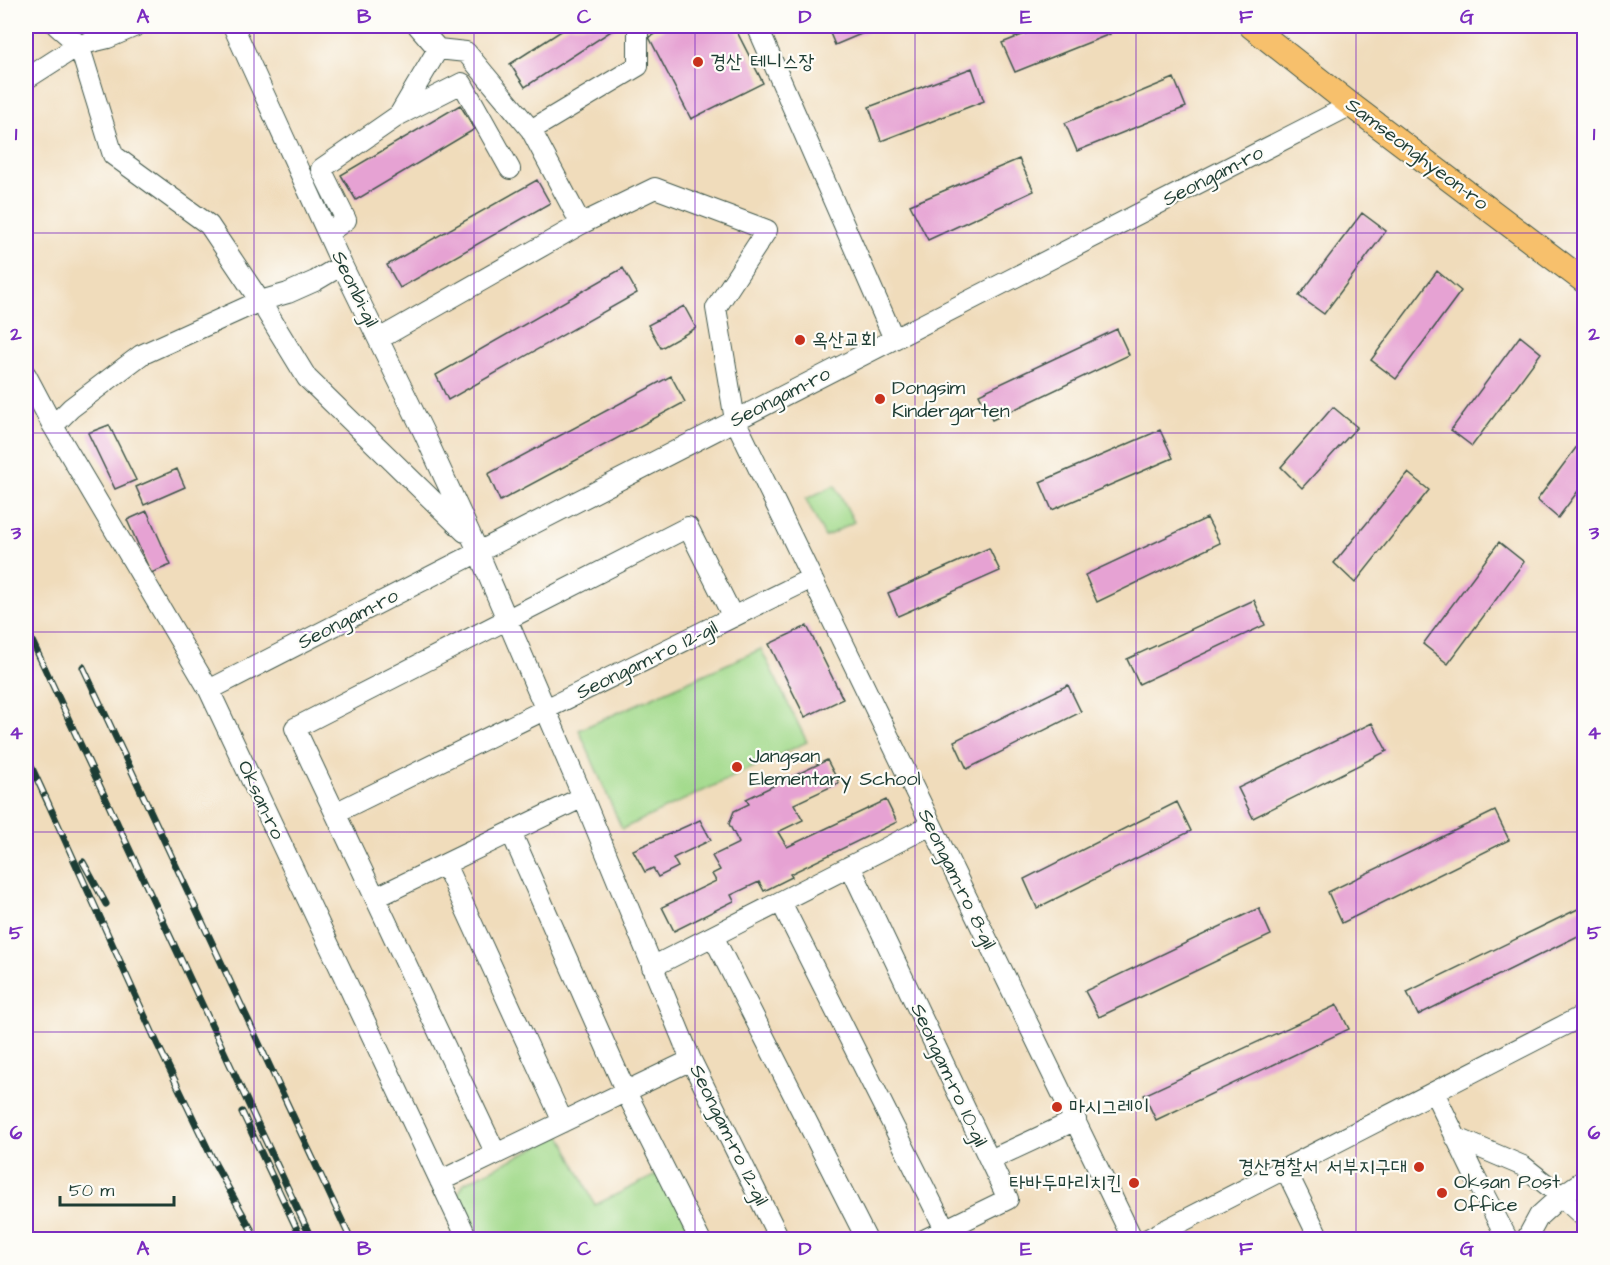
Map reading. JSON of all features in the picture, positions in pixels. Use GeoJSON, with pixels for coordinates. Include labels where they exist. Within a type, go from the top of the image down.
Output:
{"type":"FeatureCollection","features":[{"type":"Feature","properties":{"kind":"main road","name":"Samseonghyeon-ro"},"geometry":{"type":"LineString","coordinates":[[1251,26],[1351,105],[1584,281]]}},
{"type":"Feature","properties":{"kind":"street"},"geometry":{"type":"LineString","coordinates":[[57,26],[79,45],[113,155],[209,225],[260,301],[307,378],[476,546]]}},
{"type":"Feature","properties":{"kind":"street"},"geometry":{"type":"LineString","coordinates":[[26,79],[79,45],[108,38],[136,26]]}},
{"type":"Feature","properties":{"kind":"street","name":"Seonbi-gil"},"geometry":{"type":"LineString","coordinates":[[233,26],[342,265],[476,546]]}},
{"type":"Feature","properties":{"kind":"street"},"geometry":{"type":"LineString","coordinates":[[379,339],[581,224],[531,130],[466,52],[438,49],[418,26]]}},
{"type":"Feature","properties":{"kind":"street"},"geometry":{"type":"LineString","coordinates":[[531,130],[638,66],[638,28],[641,26]]}},
{"type":"Feature","properties":{"kind":"street"},"geometry":{"type":"LineString","coordinates":[[757,26],[894,339]]}},
{"type":"Feature","properties":{"kind":"street"},"geometry":{"type":"LineString","coordinates":[[399,115],[438,49]]}},
{"type":"Feature","properties":{"kind":"street"},"geometry":{"type":"LineString","coordinates":[[328,232],[346,220],[321,169],[399,115],[462,83],[510,169]]}},
{"type":"Feature","properties":{"kind":"street","name":"Seongam-ro"},"geometry":{"type":"LineString","coordinates":[[209,690],[476,546],[735,420],[1351,105]]}},
{"type":"Feature","properties":{"kind":"street","name":"Seongam-ro 8-gil"},"geometry":{"type":"LineString","coordinates":[[581,224],[655,188],[767,230],[716,308],[735,420],[1133,1239]]}},
{"type":"Feature","properties":{"kind":"street"},"geometry":{"type":"LineString","coordinates":[[53,426],[71,408],[141,355],[260,301],[288,293],[342,265]]}},
{"type":"Feature","properties":{"kind":"street","name":"Oksan-ro"},"geometry":{"type":"LineString","coordinates":[[26,375],[53,426],[209,690],[468,1239]]}},
{"type":"Feature","properties":{"kind":"street","name":"Seongam-ro 12-gil"},"geometry":{"type":"LineString","coordinates":[[688,527],[733,617],[335,813],[295,728],[688,527]]}},
{"type":"Feature","properties":{"kind":"street","name":"Seongam-ro 12-gil"},"geometry":{"type":"LineString","coordinates":[[476,546],[584,797],[691,1060],[780,1239]]}},
{"type":"Feature","properties":{"kind":"street"},"geometry":{"type":"LineString","coordinates":[[733,617],[812,578]]}},
{"type":"Feature","properties":{"kind":"street"},"geometry":{"type":"LineString","coordinates":[[375,898],[584,797]]}},
{"type":"Feature","properties":{"kind":"street"},"geometry":{"type":"LineString","coordinates":[[335,813],[496,1154]]}},
{"type":"Feature","properties":{"kind":"street"},"geometry":{"type":"LineString","coordinates":[[652,967],[931,825]]}},
{"type":"Feature","properties":{"kind":"street"},"geometry":{"type":"LineString","coordinates":[[511,832],[626,1092],[700,1239]]}},
{"type":"Feature","properties":{"kind":"street"},"geometry":{"type":"LineString","coordinates":[[445,864],[563,1122]]}},
{"type":"Feature","properties":{"kind":"street","name":"Seongam-ro 10-gil"},"geometry":{"type":"LineString","coordinates":[[850,866],[1008,1199],[924,1239]]}},
{"type":"Feature","properties":{"kind":"street"},"geometry":{"type":"LineString","coordinates":[[781,902],[945,1229]]}},
{"type":"Feature","properties":{"kind":"street"},"geometry":{"type":"LineString","coordinates":[[714,936],[867,1239]]}},
{"type":"Feature","properties":{"kind":"street"},"geometry":{"type":"LineString","coordinates":[[1146,1239],[1584,1015]]}},
{"type":"Feature","properties":{"kind":"street"},"geometry":{"type":"LineString","coordinates":[[440,1181],[691,1060]]}},
{"type":"Feature","properties":{"kind":"street"},"geometry":{"type":"LineString","coordinates":[[1434,1092],[1508,1239]]}},
{"type":"Feature","properties":{"kind":"street"},"geometry":{"type":"LineString","coordinates":[[990,1160],[1076,1120]]}},
{"type":"Feature","properties":{"kind":"street"},"geometry":{"type":"LineString","coordinates":[[1455,1137],[1523,1166],[1584,1217]]}},
{"type":"Feature","properties":{"kind":"street"},"geometry":{"type":"LineString","coordinates":[[1285,1168],[1320,1239]]}},
{"type":"Feature","properties":{"kind":"street"},"geometry":{"type":"LineString","coordinates":[[1526,1239],[1539,1216],[1561,1196],[1584,1180]]}},
{"type":"Feature","properties":{"kind":"green space"},"geometry":{"type":"Polygon","coordinates":[[[835,485],[854,522],[825,537],[806,499],[835,485]]]}},
{"type":"Feature","properties":{"kind":"green space"},"geometry":{"type":"Polygon","coordinates":[[[761,649],[807,742],[622,829],[579,730],[761,649]]]}},
{"type":"Feature","properties":{"kind":"green space"},"geometry":{"type":"Polygon","coordinates":[[[561,1135],[595,1205],[662,1172],[695,1239],[474,1239],[455,1200],[464,1183],[561,1135]]]}},
{"type":"Feature","properties":{"kind":"building"},"geometry":{"type":"Polygon","coordinates":[[[569,26],[619,26],[525,87],[510,64],[569,26]]]}},
{"type":"Feature","properties":{"kind":"building"},"geometry":{"type":"Polygon","coordinates":[[[667,26],[734,26],[763,83],[691,119],[649,37],[667,26]]]}},
{"type":"Feature","properties":{"kind":"building"},"geometry":{"type":"Polygon","coordinates":[[[827,26],[880,26],[835,45],[827,26]]]}},
{"type":"Feature","properties":{"kind":"building"},"geometry":{"type":"Polygon","coordinates":[[[1045,26],[1106,26],[1110,34],[1015,72],[1002,43],[1045,26]]]}},
{"type":"Feature","properties":{"kind":"building"},"geometry":{"type":"Polygon","coordinates":[[[972,68],[984,101],[881,141],[869,107],[972,68]]]}},
{"type":"Feature","properties":{"kind":"building"},"geometry":{"type":"Polygon","coordinates":[[[1174,78],[1186,107],[1077,151],[1065,123],[1174,78]]]}},
{"type":"Feature","properties":{"kind":"building"},"geometry":{"type":"Polygon","coordinates":[[[460,105],[475,129],[356,200],[341,175],[460,105]]]}},
{"type":"Feature","properties":{"kind":"building"},"geometry":{"type":"Polygon","coordinates":[[[1019,159],[1034,191],[928,240],[910,205],[1019,159]]]}},
{"type":"Feature","properties":{"kind":"building"},"geometry":{"type":"Polygon","coordinates":[[[537,180],[550,203],[400,288],[387,265],[537,180]]]}},
{"type":"Feature","properties":{"kind":"building"},"geometry":{"type":"Polygon","coordinates":[[[1362,213],[1386,231],[1324,314],[1299,296],[1362,213]]]}},
{"type":"Feature","properties":{"kind":"building"},"geometry":{"type":"Polygon","coordinates":[[[623,268],[637,293],[448,400],[436,375],[623,268]]]}},
{"type":"Feature","properties":{"kind":"building"},"geometry":{"type":"Polygon","coordinates":[[[1437,271],[1461,291],[1396,379],[1371,360],[1437,271]]]}},
{"type":"Feature","properties":{"kind":"building"},"geometry":{"type":"Polygon","coordinates":[[[684,306],[696,328],[661,348],[648,325],[684,306]]]}},
{"type":"Feature","properties":{"kind":"building"},"geometry":{"type":"Polygon","coordinates":[[[1117,329],[1129,355],[992,420],[979,394],[1117,329]]]}},
{"type":"Feature","properties":{"kind":"building"},"geometry":{"type":"Polygon","coordinates":[[[1520,336],[1541,353],[1472,446],[1451,430],[1520,336]]]}},
{"type":"Feature","properties":{"kind":"building"},"geometry":{"type":"Polygon","coordinates":[[[671,376],[685,402],[500,501],[488,474],[671,376]]]}},
{"type":"Feature","properties":{"kind":"building"},"geometry":{"type":"Polygon","coordinates":[[[1333,407],[1357,427],[1302,488],[1281,467],[1333,407]]]}},
{"type":"Feature","properties":{"kind":"building"},"geometry":{"type":"Polygon","coordinates":[[[109,425],[136,480],[115,489],[88,433],[109,425]]]}},
{"type":"Feature","properties":{"kind":"building"},"geometry":{"type":"Polygon","coordinates":[[[1160,430],[1173,458],[1052,510],[1040,482],[1160,430]]]}},
{"type":"Feature","properties":{"kind":"building"},"geometry":{"type":"Polygon","coordinates":[[[1584,437],[1584,483],[1558,518],[1537,500],[1584,437]]]}},
{"type":"Feature","properties":{"kind":"building"},"geometry":{"type":"Polygon","coordinates":[[[177,469],[185,487],[144,505],[136,487],[177,469]]]}},
{"type":"Feature","properties":{"kind":"building"},"geometry":{"type":"Polygon","coordinates":[[[1408,473],[1429,490],[1355,583],[1334,563],[1408,473]]]}},
{"type":"Feature","properties":{"kind":"building"},"geometry":{"type":"Polygon","coordinates":[[[147,511],[171,565],[151,573],[127,520],[147,511]]]}},
{"type":"Feature","properties":{"kind":"building"},"geometry":{"type":"Polygon","coordinates":[[[1207,518],[1220,543],[1097,602],[1085,575],[1207,518]]]}},
{"type":"Feature","properties":{"kind":"building"},"geometry":{"type":"Polygon","coordinates":[[[1499,542],[1524,562],[1448,664],[1423,644],[1499,542]]]}},
{"type":"Feature","properties":{"kind":"building"},"geometry":{"type":"Polygon","coordinates":[[[989,548],[1000,571],[898,616],[888,593],[989,548]]]}},
{"type":"Feature","properties":{"kind":"building"},"geometry":{"type":"Polygon","coordinates":[[[1254,600],[1265,625],[1139,684],[1127,659],[1254,600]]]}},
{"type":"Feature","properties":{"kind":"building"},"geometry":{"type":"Polygon","coordinates":[[[807,626],[843,699],[805,717],[769,644],[807,626]]]}},
{"type":"Feature","properties":{"kind":"building"},"geometry":{"type":"Polygon","coordinates":[[[1068,685],[1081,712],[967,769],[954,741],[1068,685]]]}},
{"type":"Feature","properties":{"kind":"building"},"geometry":{"type":"Polygon","coordinates":[[[1372,723],[1387,751],[1253,818],[1238,788],[1372,723]]]}},
{"type":"Feature","properties":{"kind":"building"},"geometry":{"type":"Polygon","coordinates":[[[827,760],[839,783],[794,804],[803,820],[778,832],[787,847],[886,800],[897,822],[790,874],[792,877],[764,891],[759,882],[731,895],[734,901],[674,931],[662,907],[716,881],[712,874],[720,870],[712,856],[739,843],[729,824],[734,811],[749,804],[746,799],[827,760]]]}},
{"type":"Feature","properties":{"kind":"building"},"geometry":{"type":"Polygon","coordinates":[[[1177,802],[1191,831],[1037,908],[1024,879],[1177,802]]]}},
{"type":"Feature","properties":{"kind":"building"},"geometry":{"type":"Polygon","coordinates":[[[1495,811],[1509,840],[1342,923],[1328,892],[1495,811]]]}},
{"type":"Feature","properties":{"kind":"building"},"geometry":{"type":"Polygon","coordinates":[[[700,820],[711,840],[673,858],[678,867],[658,877],[653,868],[645,872],[633,850],[700,820]]]}},
{"type":"Feature","properties":{"kind":"building"},"geometry":{"type":"Polygon","coordinates":[[[1584,906],[1584,933],[1418,1015],[1407,992],[1584,906]]]}},
{"type":"Feature","properties":{"kind":"building"},"geometry":{"type":"Polygon","coordinates":[[[1259,908],[1271,935],[1099,1017],[1085,991],[1259,908]]]}},
{"type":"Feature","properties":{"kind":"building"},"geometry":{"type":"Polygon","coordinates":[[[1337,1005],[1349,1029],[1156,1120],[1144,1095],[1337,1005]]]}},
{"type":"Feature","properties":{"kind":"railway"},"geometry":{"type":"LineString","coordinates":[[26,628],[312,1240]]}},
{"type":"Feature","properties":{"kind":"railway"},"geometry":{"type":"LineString","coordinates":[[83,667],[351,1240]]}},
{"type":"Feature","properties":{"kind":"railway"},"geometry":{"type":"LineString","coordinates":[[26,755],[48,803]]}},
{"type":"Feature","properties":{"kind":"railway"},"geometry":{"type":"LineString","coordinates":[[45,796],[157,1043],[215,1164],[257,1240]]}},
{"type":"Feature","properties":{"kind":"railway"},"geometry":{"type":"LineString","coordinates":[[83,862],[106,904]]}},
{"type":"Feature","properties":{"kind":"railway"},"geometry":{"type":"LineString","coordinates":[[242,1112],[302,1240]]}},
{"type":"Feature","properties":{"kind":"place","name":"경산 테니스장"},"geometry":{"type":"Point","coordinates":[698,62]}},
{"type":"Feature","properties":{"kind":"place","name":"옥산교회"},"geometry":{"type":"Point","coordinates":[800,340]}},
{"type":"Feature","properties":{"kind":"place","name":"Dongsim Kindergarten"},"geometry":{"type":"Point","coordinates":[880,399]}},
{"type":"Feature","properties":{"kind":"place","name":"Jangsan Elementary School"},"geometry":{"type":"Point","coordinates":[737,767]}},
{"type":"Feature","properties":{"kind":"place","name":"마시그레이"},"geometry":{"type":"Point","coordinates":[1057,1107]}},
{"type":"Feature","properties":{"kind":"place","name":"경산경찰서 서부지구대"},"geometry":{"type":"Point","coordinates":[1419,1167]}},
{"type":"Feature","properties":{"kind":"place","name":"타바두마리치킨"},"geometry":{"type":"Point","coordinates":[1134,1183]}},
{"type":"Feature","properties":{"kind":"place","name":"Oksan Post Office"},"geometry":{"type":"Point","coordinates":[1442,1193]}}]}
